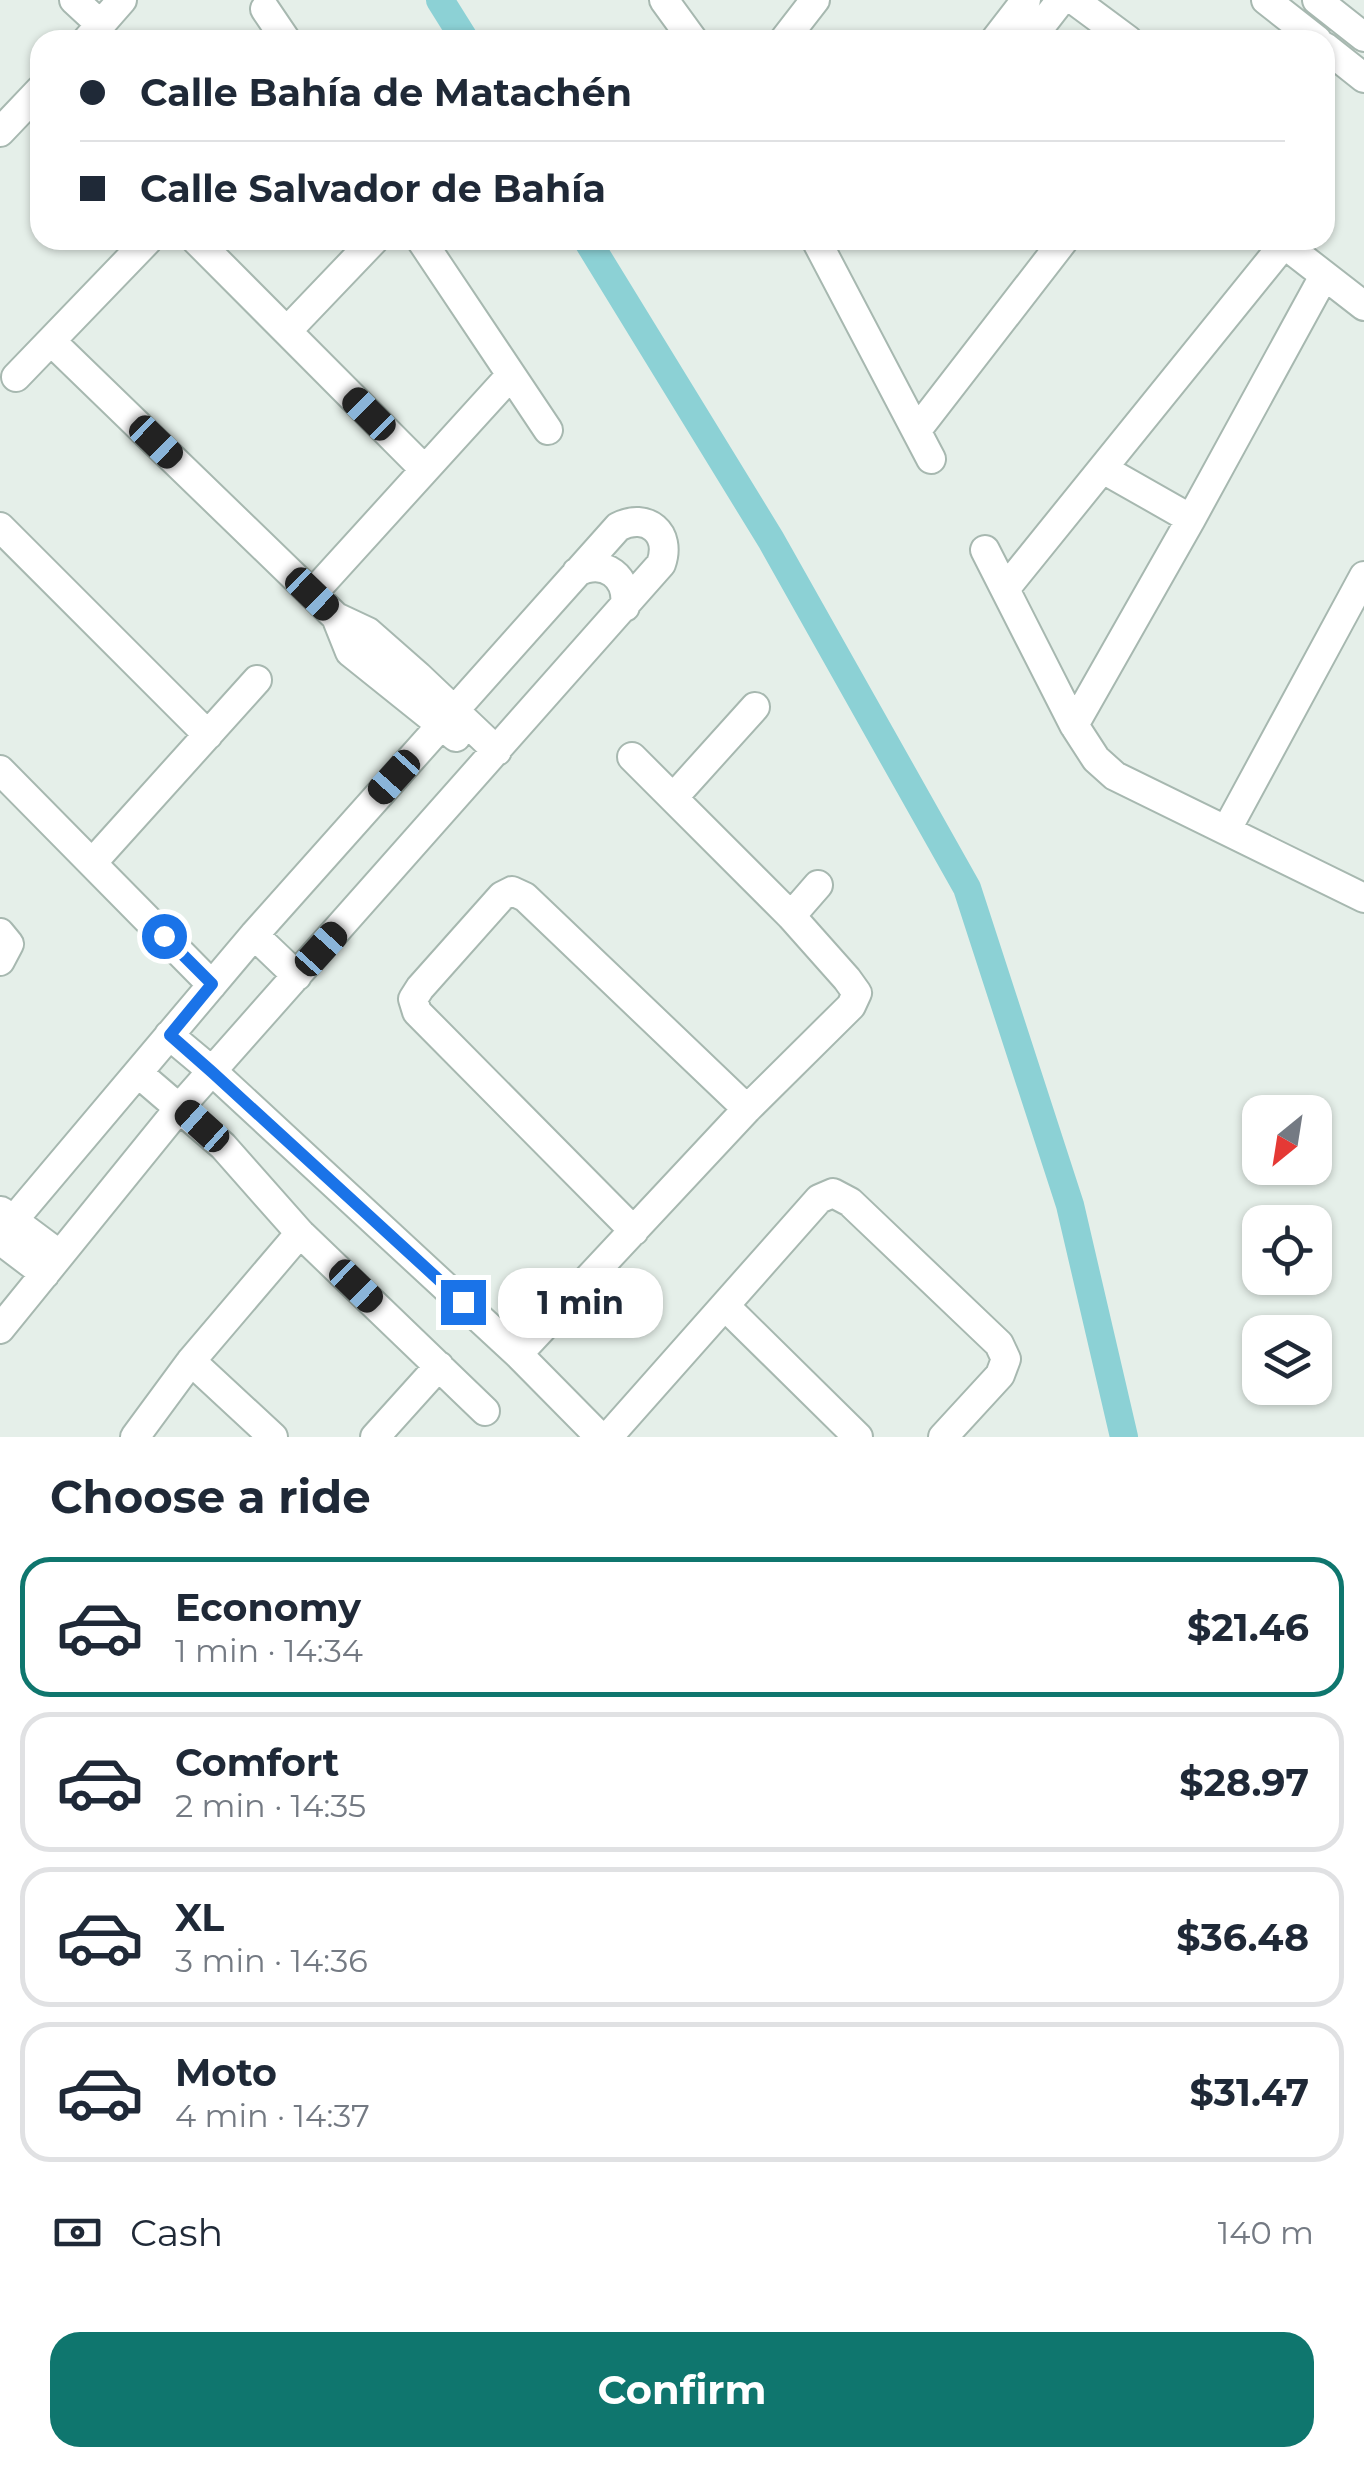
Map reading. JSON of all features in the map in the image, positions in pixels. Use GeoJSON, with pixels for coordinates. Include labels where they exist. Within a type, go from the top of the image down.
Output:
{"type":"FeatureCollection","features":[{"type":"Feature","properties":{"kind":"street"},"geometry":{"type":"LineString","coordinates":[[74,0],[92,30]]}},
{"type":"Feature","properties":{"kind":"street"},"geometry":{"type":"LineString","coordinates":[[97,30],[122,0]]}},
{"type":"Feature","properties":{"kind":"street"},"geometry":{"type":"LineString","coordinates":[[664,0],[686,30]]}},
{"type":"Feature","properties":{"kind":"street"},"geometry":{"type":"LineString","coordinates":[[792,30],[816,0]]}},
{"type":"Feature","properties":{"kind":"street"},"geometry":{"type":"LineString","coordinates":[[1016,30],[1026,0]]}},
{"type":"Feature","properties":{"kind":"street"},"geometry":{"type":"LineString","coordinates":[[1023,30],[1062,0]]}},
{"type":"Feature","properties":{"kind":"street"},"geometry":{"type":"LineString","coordinates":[[1074,0],[1114,30]]}},
{"type":"Feature","properties":{"kind":"street"},"geometry":{"type":"LineString","coordinates":[[1266,0],[1304,30]]}},
{"type":"Feature","properties":{"kind":"street"},"geometry":{"type":"LineString","coordinates":[[1317,0],[1364,37]]}},
{"type":"Feature","properties":{"kind":"street"},"geometry":{"type":"LineString","coordinates":[[265,9],[279,30]]}},
{"type":"Feature","properties":{"kind":"street"},"geometry":{"type":"LineString","coordinates":[[1335,55],[1364,78]]}},
{"type":"Feature","properties":{"kind":"street"},"geometry":{"type":"LineString","coordinates":[[0,132],[30,100]]}},
{"type":"Feature","properties":{"kind":"street"},"geometry":{"type":"LineString","coordinates":[[16,377],[138,250]]}},
{"type":"Feature","properties":{"kind":"street"},"geometry":{"type":"LineString","coordinates":[[206,250],[424,469]]}},
{"type":"Feature","properties":{"kind":"street"},"geometry":{"type":"LineString","coordinates":[[287,331],[364,250]]}},
{"type":"Feature","properties":{"kind":"street"},"geometry":{"type":"LineString","coordinates":[[427,250],[548,430]]}},
{"type":"Feature","properties":{"kind":"street"},"geometry":{"type":"LineString","coordinates":[[828,250],[931,459]]}},
{"type":"Feature","properties":{"kind":"street"},"geometry":{"type":"LineString","coordinates":[[917,430],[1056,250]]}},
{"type":"Feature","properties":{"kind":"street"},"geometry":{"type":"LineString","coordinates":[[1005,589],[1276,250]]}},
{"type":"Feature","properties":{"kind":"street"},"geometry":{"type":"LineString","coordinates":[[1292,250],[1364,306]]}},
{"type":"Feature","properties":{"kind":"street"},"geometry":{"type":"LineString","coordinates":[[1074,725],[1324,276]]}},
{"type":"Feature","properties":{"kind":"street"},"geometry":{"type":"LineString","coordinates":[[51,341],[336,617],[350,652],[448,718],[491,757]]}},
{"type":"Feature","properties":{"kind":"street"},"geometry":{"type":"LineString","coordinates":[[312,594],[511,375]]}},
{"type":"Feature","properties":{"kind":"street"},"geometry":{"type":"LineString","coordinates":[[1103,469],[1191,519]]}},
{"type":"Feature","properties":{"kind":"street"},"geometry":{"type":"LineString","coordinates":[[0,1329],[180,1108],[660,564],[664,555],[661,537],[649,524],[633,521],[618,527],[254,935],[4,1226],[52,1264]]}},
{"type":"Feature","properties":{"kind":"street"},"geometry":{"type":"LineString","coordinates":[[0,527],[208,735]]}},
{"type":"Feature","properties":{"kind":"street"},"geometry":{"type":"LineString","coordinates":[[985,550],[1074,725],[1096,759],[1115,776],[1364,898]]}},
{"type":"Feature","properties":{"kind":"street"},"geometry":{"type":"LineString","coordinates":[[578,572],[587,567],[609,569],[624,585],[625,606]]}},
{"type":"Feature","properties":{"kind":"street"},"geometry":{"type":"LineString","coordinates":[[1227,829],[1364,576]]}},
{"type":"Feature","properties":{"kind":"street"},"geometry":{"type":"LineString","coordinates":[[93,862],[258,680]]}},
{"type":"Feature","properties":{"kind":"street"},"geometry":{"type":"LineString","coordinates":[[673,798],[754,707]]}},
{"type":"Feature","properties":{"kind":"street"},"geometry":{"type":"LineString","coordinates":[[518,1354],[747,1110],[851,1006],[857,993],[791,916],[632,757]]}},
{"type":"Feature","properties":{"kind":"street"},"geometry":{"type":"LineString","coordinates":[[0,770],[212,984]]}},
{"type":"Feature","properties":{"kind":"street"},"geometry":{"type":"LineString","coordinates":[[791,916],[818,885]]}},
{"type":"Feature","properties":{"kind":"street"},"geometry":{"type":"LineString","coordinates":[[634,1231],[417,1012],[412,999],[420,988],[502,896],[512,891],[525,897],[747,1110]]}},
{"type":"Feature","properties":{"kind":"street"},"geometry":{"type":"LineString","coordinates":[[0,933],[9,944],[0,962]]}},
{"type":"Feature","properties":{"kind":"street"},"geometry":{"type":"LineString","coordinates":[[254,935],[298,976]]}},
{"type":"Feature","properties":{"kind":"street"},"geometry":{"type":"LineString","coordinates":[[170,1035],[604,1437],[819,1199],[832,1193],[850,1202],[999,1344],[1006,1359],[1000,1375],[943,1437]]}},
{"type":"Feature","properties":{"kind":"street"},"geometry":{"type":"LineString","coordinates":[[138,1073],[223,1146],[300,1233],[485,1411]]}},
{"type":"Feature","properties":{"kind":"street"},"geometry":{"type":"LineString","coordinates":[[135,1437],[191,1362],[300,1233]]}},
{"type":"Feature","properties":{"kind":"street"},"geometry":{"type":"LineString","coordinates":[[726,1306],[858,1437]]}},
{"type":"Feature","properties":{"kind":"street"},"geometry":{"type":"LineString","coordinates":[[191,1362],[273,1437]]}},
{"type":"Feature","properties":{"kind":"street"},"geometry":{"type":"LineString","coordinates":[[375,1437],[439,1366]]}},
{"type":"Feature","properties":{"kind":"waterway"},"geometry":{"type":"LineString","coordinates":[[440,0],[459,30]]}},
{"type":"Feature","properties":{"kind":"waterway"},"geometry":{"type":"LineString","coordinates":[[593,250],[771,540],[967,888],[1070,1205],[1124,1437]]}},
{"type":"Feature","properties":{"kind":"route"},"geometry":{"type":"LineString","coordinates":[[164,936],[212,984],[170,1035],[463,1302]]}}]}
